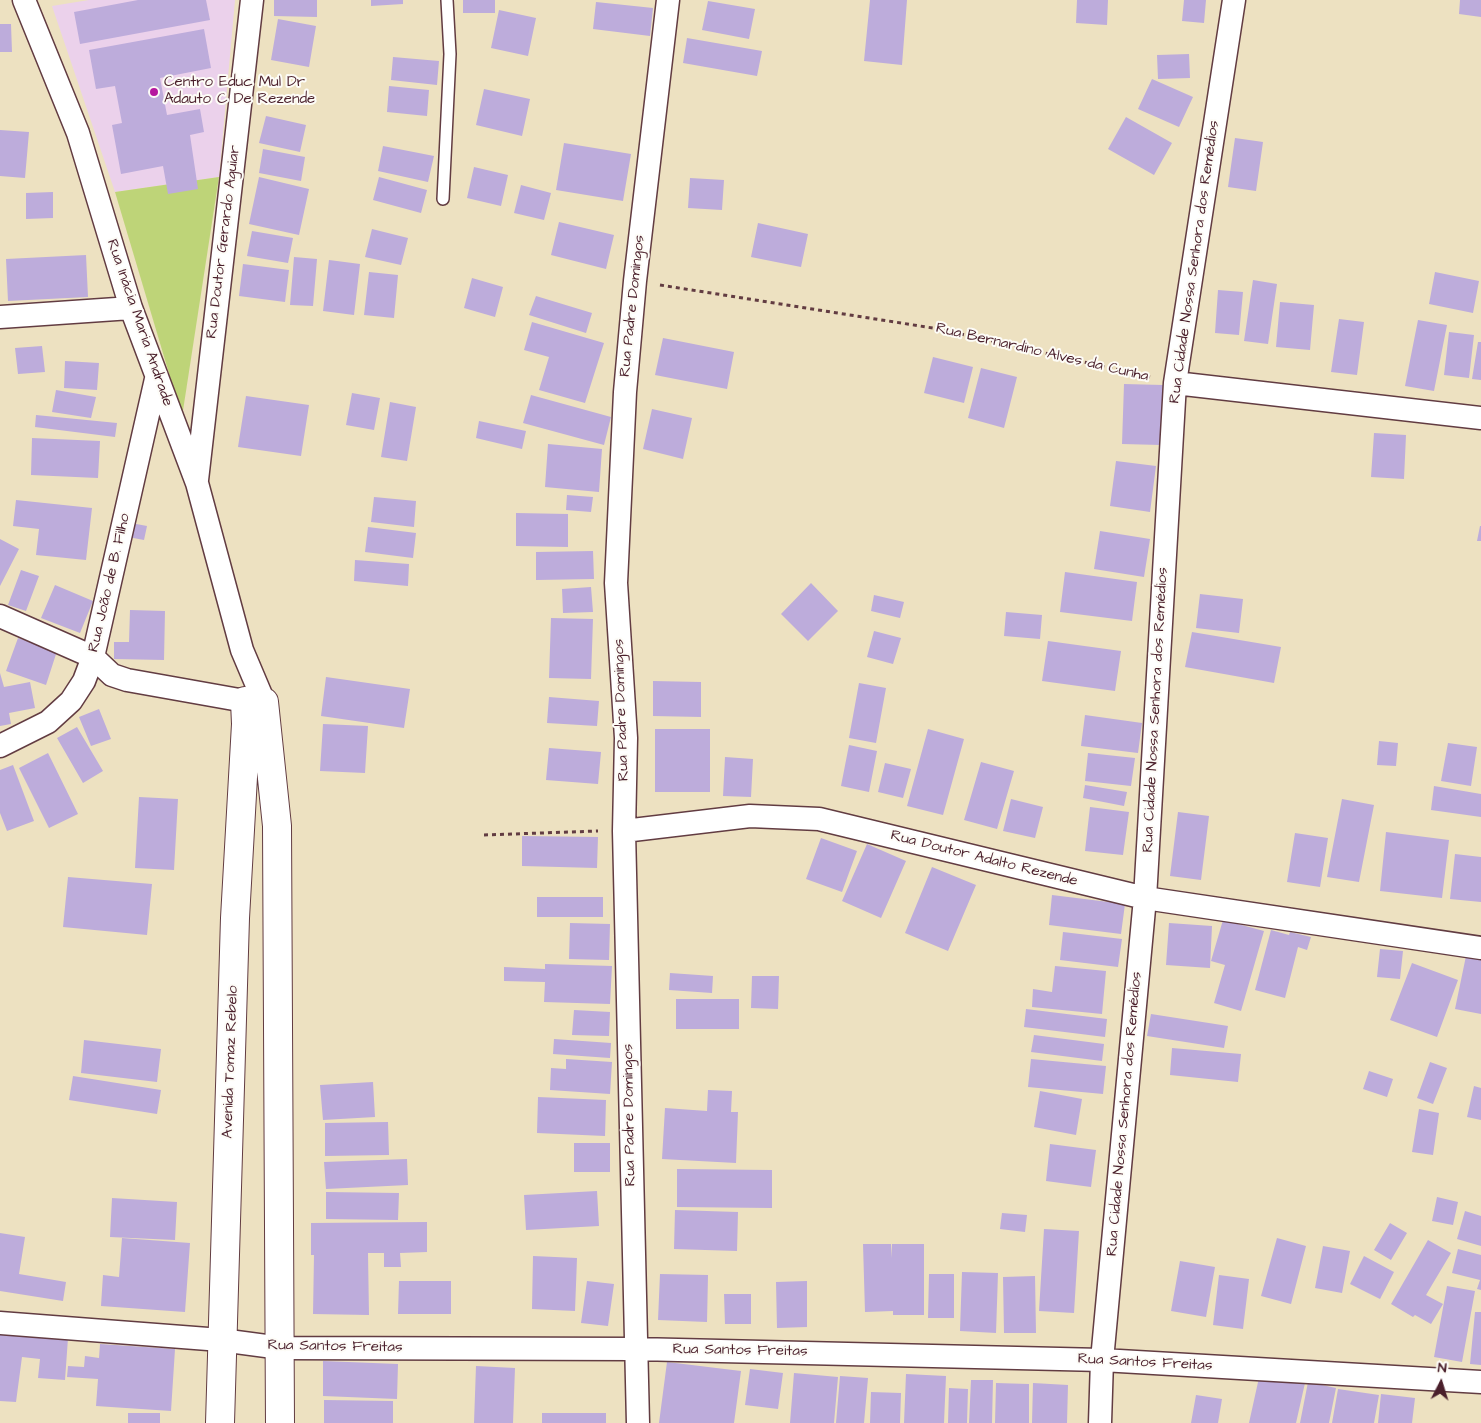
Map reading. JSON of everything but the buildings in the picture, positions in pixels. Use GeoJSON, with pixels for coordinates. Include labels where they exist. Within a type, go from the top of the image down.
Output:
{"type":"FeatureCollection","features":[{"type":"Feature","properties":{"kind":"main road","name":"Avenida Tomaz Rebelo"},"geometry":{"type":"LineString","coordinates":[[220,1423],[235,918],[246,724],[254,702]]}},
{"type":"Feature","properties":{"kind":"main road"},"geometry":{"type":"LineString","coordinates":[[254,702],[277,826],[280,1423]]}},
{"type":"Feature","properties":{"kind":"street","name":"Rua Inácia Maria Andrade"},"geometry":{"type":"LineString","coordinates":[[24,0],[78,134],[131,308],[196,483],[242,650],[254,702]]}},
{"type":"Feature","properties":{"kind":"street","name":"Rua Doutor Gerardo Aguiar"},"geometry":{"type":"LineString","coordinates":[[196,483],[252,0]]}},
{"type":"Feature","properties":{"kind":"street","name":"Rua Padre Domingos"},"geometry":{"type":"LineString","coordinates":[[638,1423],[624,831],[626,738],[616,583],[625,392],[635,281],[668,0]]}},
{"type":"Feature","properties":{"kind":"street","name":"Rua Cidade Nossa Senhora dos Remédios"},"geometry":{"type":"LineString","coordinates":[[1100,1423],[1102,1360],[1145,898],[1175,383],[1234,0]]}},
{"type":"Feature","properties":{"kind":"street"},"geometry":{"type":"LineString","coordinates":[[0,317],[131,308]]}},
{"type":"Feature","properties":{"kind":"street","name":"Rua João de B. Filho"},"geometry":{"type":"LineString","coordinates":[[0,746],[48,722],[71,701],[84,681],[93,657],[156,378]]}},
{"type":"Feature","properties":{"kind":"street"},"geometry":{"type":"LineString","coordinates":[[1175,383],[1481,418]]}},
{"type":"Feature","properties":{"kind":"street"},"geometry":{"type":"LineString","coordinates":[[0,616],[93,657],[112,675],[127,680],[254,702]]}},
{"type":"Feature","properties":{"kind":"street","name":"Rua Doutor Adalto Rezende"},"geometry":{"type":"LineString","coordinates":[[624,831],[750,816],[819,819],[1145,898],[1481,948]]}},
{"type":"Feature","properties":{"kind":"street","name":"Rua Santos Freitas"},"geometry":{"type":"LineString","coordinates":[[0,1323],[222,1340],[281,1348],[636,1349],[1102,1360],[1481,1382]]}},
{"type":"Feature","properties":{"kind":"lane"},"geometry":{"type":"LineString","coordinates":[[443,199],[450,54],[448,0]]}},
{"type":"Feature","properties":{"kind":"path","name":"Rua Bernardino Alves da Cunha"},"geometry":{"type":"LineString","coordinates":[[635,281],[939,329],[1175,383]]}},
{"type":"Feature","properties":{"kind":"path"},"geometry":{"type":"LineString","coordinates":[[484,835],[624,831]]}},
{"type":"Feature","properties":{"kind":"shaded area","name":"Centro Educ Mul Dr Adauto C De Rezende"},"geometry":{"type":"Polygon","coordinates":[[[89,0],[235,0],[219,177],[115,192],[52,6],[89,0]]]}},
{"type":"Feature","properties":{"kind":"green space"},"geometry":{"type":"Polygon","coordinates":[[[219,177],[182,417],[115,192],[219,177]]]}},
{"type":"Feature","properties":{"kind":"place","name":"Centro Educ Mul Dr Adauto C De Rezende"},"geometry":{"type":"Point","coordinates":[154,92]}}]}
